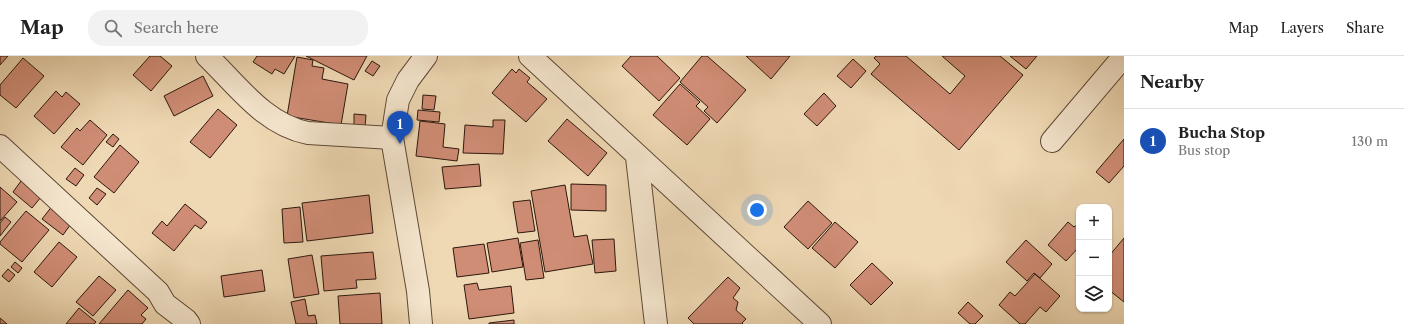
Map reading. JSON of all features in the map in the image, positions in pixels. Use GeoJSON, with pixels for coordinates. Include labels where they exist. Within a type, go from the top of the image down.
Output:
{"type":"FeatureCollection","features":[{"type":"Feature","properties":{"kind":"street"},"geometry":{"type":"LineString","coordinates":[[208,56],[259,109],[296,131],[392,138]]}},
{"type":"Feature","properties":{"kind":"street"},"geometry":{"type":"LineString","coordinates":[[420,324],[418,291],[392,138],[398,100],[408,80],[426,56]]}},
{"type":"Feature","properties":{"kind":"street"},"geometry":{"type":"LineString","coordinates":[[530,56],[637,157],[820,324]]}},
{"type":"Feature","properties":{"kind":"street"},"geometry":{"type":"LineString","coordinates":[[1052,141],[1124,56]]}},
{"type":"Feature","properties":{"kind":"street"},"geometry":{"type":"LineString","coordinates":[[0,146],[158,292],[166,304],[189,324]]}},
{"type":"Feature","properties":{"kind":"street"},"geometry":{"type":"LineString","coordinates":[[637,157],[656,324]]}},
{"type":"Feature","properties":{"kind":"building"},"geometry":{"type":"Polygon","coordinates":[[[0,56],[8,56],[0,65],[0,56]]]}},
{"type":"Feature","properties":{"kind":"building"},"geometry":{"type":"Polygon","coordinates":[[[150,56],[160,56],[172,66],[151,91],[133,75],[150,56]]]}},
{"type":"Feature","properties":{"kind":"building"},"geometry":{"type":"Polygon","coordinates":[[[257,56],[295,56],[284,74],[275,69],[272,74],[253,62],[257,56]]]}},
{"type":"Feature","properties":{"kind":"building"},"geometry":{"type":"Polygon","coordinates":[[[306,56],[367,56],[354,80],[306,56]]]}},
{"type":"Feature","properties":{"kind":"building"},"geometry":{"type":"Polygon","coordinates":[[[631,56],[657,56],[680,78],[659,101],[622,66],[631,56]]]}},
{"type":"Feature","properties":{"kind":"building"},"geometry":{"type":"Polygon","coordinates":[[[702,56],[707,56],[746,90],[717,123],[704,111],[708,107],[680,82],[702,56]]]}},
{"type":"Feature","properties":{"kind":"building"},"geometry":{"type":"Polygon","coordinates":[[[746,56],[790,56],[771,79],[746,56]]]}},
{"type":"Feature","properties":{"kind":"building"},"geometry":{"type":"Polygon","coordinates":[[[876,56],[906,56],[950,94],[965,76],[942,56],[1000,56],[1023,75],[959,150],[871,74],[880,64],[874,58],[876,56]]]}},
{"type":"Feature","properties":{"kind":"building"},"geometry":{"type":"Polygon","coordinates":[[[1010,56],[1037,56],[1026,69],[1010,56]]]}},
{"type":"Feature","properties":{"kind":"building"},"geometry":{"type":"Polygon","coordinates":[[[297,57],[313,60],[312,66],[324,68],[322,79],[348,84],[341,125],[287,116],[297,57]]]}},
{"type":"Feature","properties":{"kind":"building"},"geometry":{"type":"Polygon","coordinates":[[[23,58],[44,76],[16,108],[0,95],[0,85],[23,58]]]}},
{"type":"Feature","properties":{"kind":"building"},"geometry":{"type":"Polygon","coordinates":[[[853,59],[866,71],[851,88],[837,76],[853,59]]]}},
{"type":"Feature","properties":{"kind":"building"},"geometry":{"type":"Polygon","coordinates":[[[372,61],[380,66],[373,76],[365,71],[372,61]]]}},
{"type":"Feature","properties":{"kind":"building"},"geometry":{"type":"Polygon","coordinates":[[[512,69],[516,73],[519,69],[530,78],[527,82],[547,99],[526,122],[492,93],[512,69]]]}},
{"type":"Feature","properties":{"kind":"building"},"geometry":{"type":"Polygon","coordinates":[[[203,76],[213,96],[174,116],[164,96],[203,76]]]}},
{"type":"Feature","properties":{"kind":"building"},"geometry":{"type":"Polygon","coordinates":[[[680,84],[700,102],[696,106],[710,119],[687,145],[653,115],[680,84]]]}},
{"type":"Feature","properties":{"kind":"building"},"geometry":{"type":"Polygon","coordinates":[[[56,91],[62,97],[66,92],[80,104],[54,134],[34,116],[56,91]]]}},
{"type":"Feature","properties":{"kind":"building"},"geometry":{"type":"Polygon","coordinates":[[[824,93],[836,106],[817,126],[804,114],[824,93]]]}},
{"type":"Feature","properties":{"kind":"building"},"geometry":{"type":"Polygon","coordinates":[[[423,95],[436,96],[434,110],[422,109],[423,95]]]}},
{"type":"Feature","properties":{"kind":"building"},"geometry":{"type":"Polygon","coordinates":[[[218,109],[237,125],[210,158],[190,142],[218,109]]]}},
{"type":"Feature","properties":{"kind":"building"},"geometry":{"type":"Polygon","coordinates":[[[418,110],[440,112],[439,122],[417,120],[418,110]]]}},
{"type":"Feature","properties":{"kind":"building"},"geometry":{"type":"Polygon","coordinates":[[[354,114],[366,115],[365,127],[354,126],[354,114]]]}},
{"type":"Feature","properties":{"kind":"building"},"geometry":{"type":"Polygon","coordinates":[[[567,119],[607,153],[588,176],[548,141],[567,119]]]}},
{"type":"Feature","properties":{"kind":"building"},"geometry":{"type":"Polygon","coordinates":[[[90,120],[107,135],[83,165],[61,147],[77,128],[80,131],[90,120]]]}},
{"type":"Feature","properties":{"kind":"building"},"geometry":{"type":"Polygon","coordinates":[[[493,120],[505,120],[503,154],[463,153],[465,125],[493,127],[493,120]]]}},
{"type":"Feature","properties":{"kind":"building"},"geometry":{"type":"Polygon","coordinates":[[[420,121],[445,124],[443,147],[459,149],[457,161],[416,156],[420,121]]]}},
{"type":"Feature","properties":{"kind":"building"},"geometry":{"type":"Polygon","coordinates":[[[113,134],[119,139],[113,147],[106,142],[113,134]]]}},
{"type":"Feature","properties":{"kind":"building"},"geometry":{"type":"Polygon","coordinates":[[[1124,139],[1124,166],[1109,183],[1096,172],[1124,139]]]}},
{"type":"Feature","properties":{"kind":"building"},"geometry":{"type":"Polygon","coordinates":[[[120,145],[139,162],[114,193],[94,177],[120,145]]]}},
{"type":"Feature","properties":{"kind":"building"},"geometry":{"type":"Polygon","coordinates":[[[479,164],[481,186],[445,189],[442,167],[479,164]]]}},
{"type":"Feature","properties":{"kind":"building"},"geometry":{"type":"Polygon","coordinates":[[[75,168],[84,175],[76,186],[66,179],[75,168]]]}},
{"type":"Feature","properties":{"kind":"building"},"geometry":{"type":"Polygon","coordinates":[[[21,181],[41,197],[32,208],[13,192],[21,181]]]}},
{"type":"Feature","properties":{"kind":"building"},"geometry":{"type":"Polygon","coordinates":[[[571,184],[606,185],[606,211],[571,210],[571,184]]]}},
{"type":"Feature","properties":{"kind":"building"},"geometry":{"type":"Polygon","coordinates":[[[565,185],[574,237],[587,235],[593,264],[545,272],[531,191],[565,185]]]}},
{"type":"Feature","properties":{"kind":"building"},"geometry":{"type":"Polygon","coordinates":[[[0,187],[17,202],[0,221],[0,187]]]}},
{"type":"Feature","properties":{"kind":"building"},"geometry":{"type":"Polygon","coordinates":[[[97,188],[106,194],[97,205],[89,198],[97,188]]]}},
{"type":"Feature","properties":{"kind":"building"},"geometry":{"type":"Polygon","coordinates":[[[369,195],[373,233],[307,241],[302,203],[369,195]]]}},
{"type":"Feature","properties":{"kind":"building"},"geometry":{"type":"Polygon","coordinates":[[[530,200],[535,231],[518,233],[513,202],[530,200]]]}},
{"type":"Feature","properties":{"kind":"building"},"geometry":{"type":"Polygon","coordinates":[[[808,201],[832,223],[808,249],[784,227],[808,201]]]}},
{"type":"Feature","properties":{"kind":"building"},"geometry":{"type":"Polygon","coordinates":[[[185,204],[207,222],[201,229],[195,225],[174,251],[152,233],[162,221],[167,226],[185,204]]]}},
{"type":"Feature","properties":{"kind":"building"},"geometry":{"type":"Polygon","coordinates":[[[53,205],[73,221],[63,235],[42,219],[53,205]]]}},
{"type":"Feature","properties":{"kind":"building"},"geometry":{"type":"Polygon","coordinates":[[[300,207],[303,242],[284,243],[282,209],[300,207]]]}},
{"type":"Feature","properties":{"kind":"building"},"geometry":{"type":"Polygon","coordinates":[[[26,211],[49,230],[22,262],[0,244],[0,242],[26,211]]]}},
{"type":"Feature","properties":{"kind":"building"},"geometry":{"type":"Polygon","coordinates":[[[5,217],[11,222],[0,236],[0,223],[5,217]]]}},
{"type":"Feature","properties":{"kind":"building"},"geometry":{"type":"Polygon","coordinates":[[[835,222],[858,242],[835,268],[812,248],[835,222]]]}},
{"type":"Feature","properties":{"kind":"building"},"geometry":{"type":"Polygon","coordinates":[[[1068,222],[1074,227],[1076,226],[1076,250],[1066,261],[1048,245],[1068,222]]]}},
{"type":"Feature","properties":{"kind":"building"},"geometry":{"type":"Polygon","coordinates":[[[518,238],[523,267],[492,272],[487,243],[518,238]]]}},
{"type":"Feature","properties":{"kind":"building"},"geometry":{"type":"Polygon","coordinates":[[[1124,238],[1124,302],[1112,292],[1112,252],[1124,238]]]}},
{"type":"Feature","properties":{"kind":"building"},"geometry":{"type":"Polygon","coordinates":[[[614,239],[616,271],[595,273],[592,240],[614,239]]]}},
{"type":"Feature","properties":{"kind":"building"},"geometry":{"type":"Polygon","coordinates":[[[538,240],[544,278],[526,280],[520,243],[538,240]]]}},
{"type":"Feature","properties":{"kind":"building"},"geometry":{"type":"Polygon","coordinates":[[[1026,240],[1052,264],[1040,278],[1034,273],[1027,281],[1006,262],[1026,240]]]}},
{"type":"Feature","properties":{"kind":"building"},"geometry":{"type":"Polygon","coordinates":[[[59,242],[77,257],[52,287],[34,272],[59,242]]]}},
{"type":"Feature","properties":{"kind":"building"},"geometry":{"type":"Polygon","coordinates":[[[484,244],[489,273],[457,277],[453,248],[484,244]]]}},
{"type":"Feature","properties":{"kind":"building"},"geometry":{"type":"Polygon","coordinates":[[[373,252],[376,279],[356,280],[357,288],[324,291],[321,256],[373,252]]]}},
{"type":"Feature","properties":{"kind":"building"},"geometry":{"type":"Polygon","coordinates":[[[312,255],[319,294],[294,298],[288,259],[312,255]]]}},
{"type":"Feature","properties":{"kind":"building"},"geometry":{"type":"Polygon","coordinates":[[[15,262],[22,268],[18,273],[11,267],[15,262]]]}},
{"type":"Feature","properties":{"kind":"building"},"geometry":{"type":"Polygon","coordinates":[[[872,263],[893,283],[871,305],[850,285],[872,263]]]}},
{"type":"Feature","properties":{"kind":"building"},"geometry":{"type":"Polygon","coordinates":[[[8,269],[15,275],[9,282],[2,276],[8,269]]]}},
{"type":"Feature","properties":{"kind":"building"},"geometry":{"type":"Polygon","coordinates":[[[262,270],[265,291],[224,297],[221,276],[262,270]]]}},
{"type":"Feature","properties":{"kind":"building"},"geometry":{"type":"Polygon","coordinates":[[[1035,274],[1060,296],[1046,312],[1040,307],[1025,324],[1020,324],[999,305],[1010,292],[1015,296],[1035,274]]]}},
{"type":"Feature","properties":{"kind":"building"},"geometry":{"type":"Polygon","coordinates":[[[99,276],[116,290],[93,316],[76,302],[99,276]]]}},
{"type":"Feature","properties":{"kind":"building"},"geometry":{"type":"Polygon","coordinates":[[[728,277],[740,288],[733,298],[738,302],[736,310],[746,319],[742,323],[743,324],[694,324],[688,318],[728,277]]]}},
{"type":"Feature","properties":{"kind":"building"},"geometry":{"type":"Polygon","coordinates":[[[477,283],[479,290],[511,286],[514,313],[469,319],[464,285],[477,283]]]}},
{"type":"Feature","properties":{"kind":"building"},"geometry":{"type":"Polygon","coordinates":[[[128,290],[148,308],[141,315],[146,319],[142,324],[99,324],[128,290]]]}},
{"type":"Feature","properties":{"kind":"building"},"geometry":{"type":"Polygon","coordinates":[[[380,293],[382,324],[340,324],[338,296],[380,293]]]}},
{"type":"Feature","properties":{"kind":"building"},"geometry":{"type":"Polygon","coordinates":[[[305,299],[308,316],[315,315],[317,324],[296,324],[291,302],[305,299]]]}},
{"type":"Feature","properties":{"kind":"building"},"geometry":{"type":"Polygon","coordinates":[[[968,302],[983,316],[975,324],[970,324],[958,313],[968,302]]]}},
{"type":"Feature","properties":{"kind":"building"},"geometry":{"type":"Polygon","coordinates":[[[79,308],[96,322],[94,324],[66,324],[79,308]]]}},
{"type":"Feature","properties":{"kind":"building"},"geometry":{"type":"Polygon","coordinates":[[[0,318],[7,324],[0,324],[0,318]]]}},
{"type":"Feature","properties":{"kind":"building"},"geometry":{"type":"Polygon","coordinates":[[[514,320],[514,324],[489,324],[489,323],[514,320]]]}},
{"type":"Feature","properties":{"kind":"place","name":"Bucha Stop"},"geometry":{"type":"Point","coordinates":[400,144]}}]}
